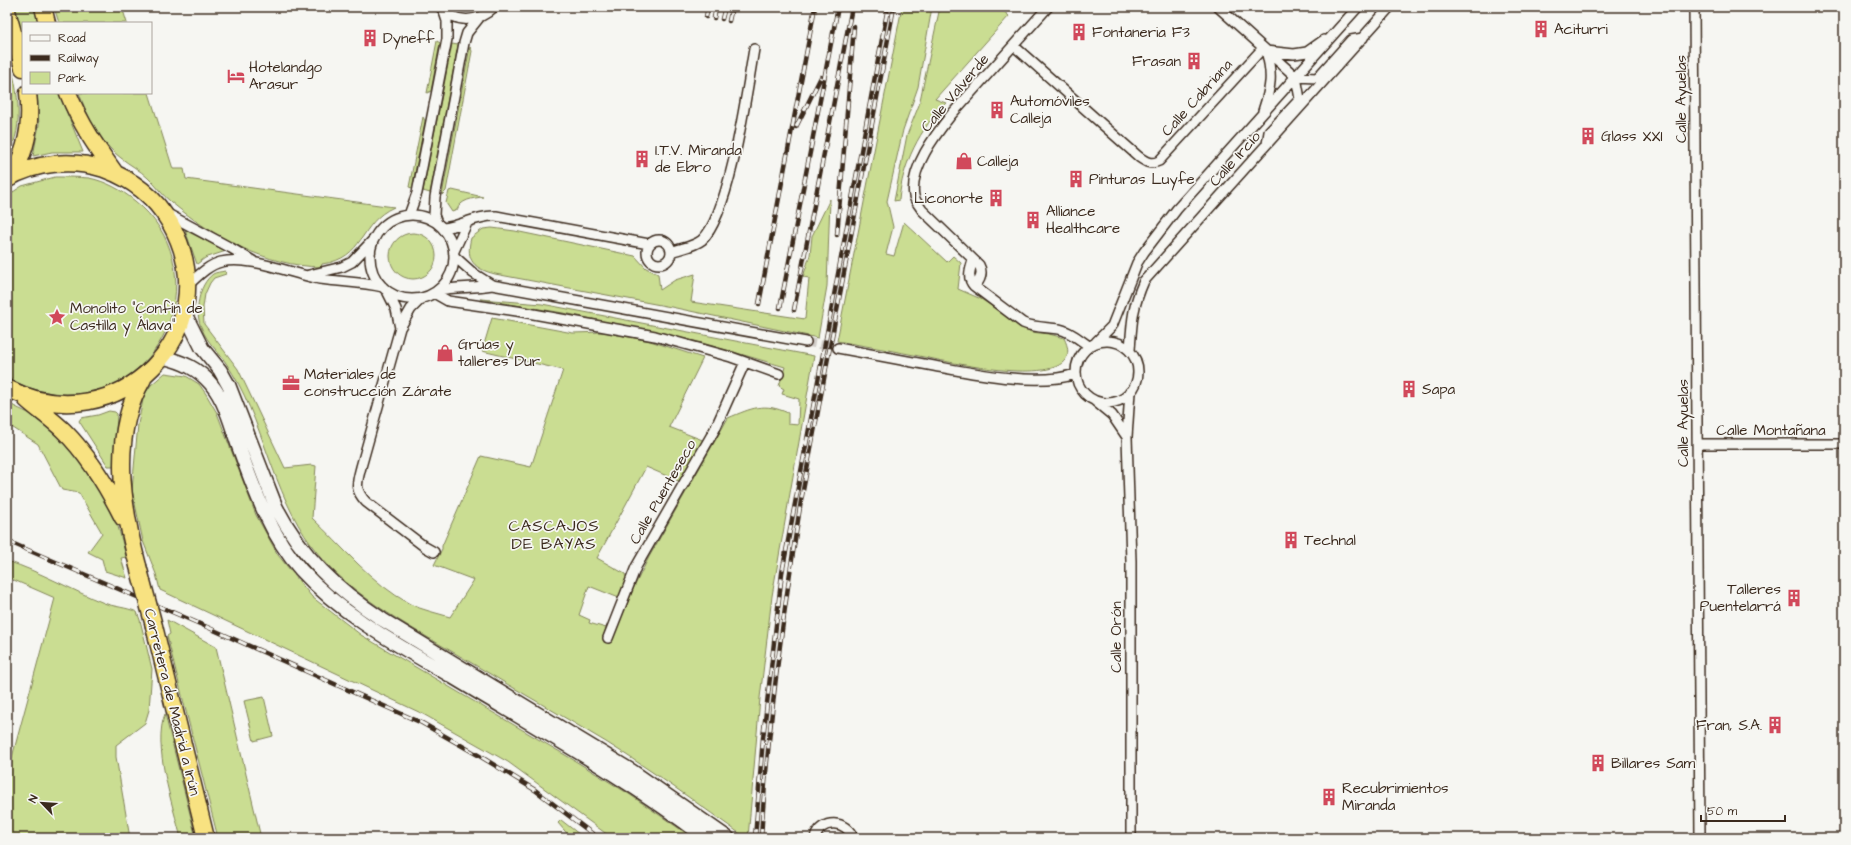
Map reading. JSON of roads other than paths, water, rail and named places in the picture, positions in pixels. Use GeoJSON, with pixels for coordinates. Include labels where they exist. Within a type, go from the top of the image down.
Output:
{"type":"FeatureCollection","features":[{"type":"Feature","properties":{"kind":"highway"},"geometry":{"type":"LineString","coordinates":[[43,7],[47,22]]}},
{"type":"Feature","properties":{"kind":"highway"},"geometry":{"type":"LineString","coordinates":[[7,11],[22,64]]}},
{"type":"Feature","properties":{"kind":"highway"},"geometry":{"type":"LineString","coordinates":[[9,179],[20,162],[26,141],[29,124],[28,94]]}},
{"type":"Feature","properties":{"kind":"highway"},"geometry":{"type":"LineString","coordinates":[[68,94],[77,115],[91,141],[115,173]]}},
{"type":"Feature","properties":{"kind":"highway"},"geometry":{"type":"LineString","coordinates":[[9,179],[30,169],[51,164],[73,163],[95,166],[115,173],[134,183],[150,197],[164,212],[179,241],[185,260],[187,286],[184,312],[176,336],[162,357],[146,375],[134,395],[125,433],[122,462],[122,486],[129,530]]}},
{"type":"Feature","properties":{"kind":"highway"},"geometry":{"type":"LineString","coordinates":[[22,396],[43,402],[64,405],[86,403],[108,397],[128,388],[146,375]]}},
{"type":"Feature","properties":{"kind":"highway"},"geometry":{"type":"LineString","coordinates":[[7,388],[22,396],[64,430],[88,458],[110,492],[129,530]]}},
{"type":"Feature","properties":{"kind":"highway","name":"Carretera de Madrid a Irún"},"geometry":{"type":"LineString","coordinates":[[129,530],[206,838]]}},
{"type":"Feature","properties":{"kind":"street"},"geometry":{"type":"LineString","coordinates":[[442,10],[455,18],[467,20],[479,18],[487,14],[494,7]]}},
{"type":"Feature","properties":{"kind":"street","name":"Calle Valverde"},"geometry":{"type":"LineString","coordinates":[[1048,7],[937,133],[919,166],[914,194],[922,210],[973,260],[969,277],[974,286],[1023,323],[1030,326],[1061,329],[1093,344]]}},
{"type":"Feature","properties":{"kind":"street"},"geometry":{"type":"LineString","coordinates":[[1218,7],[1296,77],[1300,99],[1269,132],[1267,145]]}},
{"type":"Feature","properties":{"kind":"street","name":"Calle Ircio"},"geometry":{"type":"LineString","coordinates":[[1093,344],[1112,326],[1137,263],[1154,238],[1177,209],[1358,7]]}},
{"type":"Feature","properties":{"kind":"street","name":"Calle Ircio"},"geometry":{"type":"LineString","coordinates":[[1130,350],[1132,314],[1144,281],[1390,7]]}},
{"type":"Feature","properties":{"kind":"street","name":"Calle Ayuelas"},"geometry":{"type":"LineString","coordinates":[[1694,7],[1700,838]]}},
{"type":"Feature","properties":{"kind":"street"},"geometry":{"type":"LineString","coordinates":[[409,215],[417,193],[447,39],[447,21],[442,10]]}},
{"type":"Feature","properties":{"kind":"street"},"geometry":{"type":"LineString","coordinates":[[479,18],[467,33],[464,43],[434,208],[434,215],[450,239],[454,254],[473,273],[492,285]]}},
{"type":"Feature","properties":{"kind":"street"},"geometry":{"type":"LineString","coordinates":[[1265,49],[1294,54],[1307,52],[1334,34]]}},
{"type":"Feature","properties":{"kind":"street","name":"Calle Ircio"},"geometry":{"type":"LineString","coordinates":[[1296,77],[1317,78],[1351,40],[1362,38]]}},
{"type":"Feature","properties":{"kind":"street","name":"Calle Cabriana"},"geometry":{"type":"LineString","coordinates":[[1014,46],[1139,157],[1150,163],[1159,161],[1265,49]]}},
{"type":"Feature","properties":{"kind":"street"},"geometry":{"type":"LineString","coordinates":[[636,243],[647,254],[650,261],[658,264],[665,262],[673,250],[692,246],[702,240],[709,232],[718,214],[731,168],[754,49]]}},
{"type":"Feature","properties":{"kind":"street"},"geometry":{"type":"LineString","coordinates":[[1261,115],[1272,81],[1271,66],[1265,49]]}},
{"type":"Feature","properties":{"kind":"street"},"geometry":{"type":"LineString","coordinates":[[164,212],[256,263]]}},
{"type":"Feature","properties":{"kind":"street"},"geometry":{"type":"LineString","coordinates":[[309,275],[332,270],[347,264],[374,239],[388,222],[398,217],[409,215],[419,215],[440,225],[455,227],[479,217],[496,216],[636,243],[649,244],[655,240],[663,240],[673,250]]}},
{"type":"Feature","properties":{"kind":"street"},"geometry":{"type":"LineString","coordinates":[[436,291],[450,274],[454,254],[467,223]]}},
{"type":"Feature","properties":{"kind":"street"},"geometry":{"type":"LineString","coordinates":[[374,239],[371,252],[371,265],[375,277],[385,289],[396,309],[400,328]]}},
{"type":"Feature","properties":{"kind":"street"},"geometry":{"type":"LineString","coordinates":[[647,254],[649,244]]}},
{"type":"Feature","properties":{"kind":"street"},"geometry":{"type":"LineString","coordinates":[[187,286],[208,267],[221,262],[235,260],[256,263],[291,273],[309,275],[318,278],[367,283],[385,289],[398,296],[410,299],[422,298]]}},
{"type":"Feature","properties":{"kind":"street"},"geometry":{"type":"LineString","coordinates":[[434,552],[425,547],[366,502],[358,493],[357,488],[400,328],[411,308],[422,298],[436,291],[457,287],[476,288],[492,285],[806,342]]}},
{"type":"Feature","properties":{"kind":"street"},"geometry":{"type":"LineString","coordinates":[[436,291],[448,301],[532,313],[655,336],[745,362],[779,374]]}},
{"type":"Feature","properties":{"kind":"street"},"geometry":{"type":"LineString","coordinates":[[184,312],[202,348],[220,370],[229,386],[276,507],[285,524],[306,554],[324,574],[346,594],[383,620],[626,767],[728,838]]}},
{"type":"Feature","properties":{"kind":"street"},"geometry":{"type":"LineString","coordinates":[[1093,400],[1106,403],[1119,400],[1130,392],[1136,383],[1138,371],[1136,360],[1130,350],[1120,343],[1108,340],[1093,344],[1079,358],[1075,374],[1078,385],[1084,394],[1112,415],[1127,437]]}},
{"type":"Feature","properties":{"kind":"street"},"geometry":{"type":"LineString","coordinates":[[838,348],[983,375],[1015,378],[1051,378],[1075,374]]}},
{"type":"Feature","properties":{"kind":"street"},"geometry":{"type":"LineString","coordinates":[[162,357],[192,367],[211,383],[228,417],[268,520],[281,542],[300,568],[324,593],[377,632],[616,776],[706,838]]}},
{"type":"Feature","properties":{"kind":"street","name":"Calle Puenteseco"},"geometry":{"type":"LineString","coordinates":[[608,638],[636,567],[715,429],[745,362]]}},
{"type":"Feature","properties":{"kind":"street","name":"Calle Orón"},"geometry":{"type":"LineString","coordinates":[[1130,392],[1127,437],[1131,561],[1132,838]]}},
{"type":"Feature","properties":{"kind":"street","name":"Calle Montañana"},"geometry":{"type":"LineString","coordinates":[[1697,444],[1844,444]]}},
{"type":"Feature","properties":{"kind":"street"},"geometry":{"type":"LineString","coordinates":[[815,838],[820,830],[825,826],[837,823],[848,828],[853,838]]}},
{"type":"Feature","properties":{"kind":"tunnel"},"geometry":{"type":"LineString","coordinates":[[806,342],[838,348]]}},
{"type":"Feature","properties":{"kind":"railway"},"geometry":{"type":"LineString","coordinates":[[706,17],[708,7]]}},
{"type":"Feature","properties":{"kind":"railway"},"geometry":{"type":"LineString","coordinates":[[714,18],[716,7]]}},
{"type":"Feature","properties":{"kind":"railway"},"geometry":{"type":"LineString","coordinates":[[722,19],[725,7]]}},
{"type":"Feature","properties":{"kind":"railway"},"geometry":{"type":"LineString","coordinates":[[729,21],[732,7]]}},
{"type":"Feature","properties":{"kind":"railway"},"geometry":{"type":"LineString","coordinates":[[759,304],[815,7]]}},
{"type":"Feature","properties":{"kind":"railway"},"geometry":{"type":"LineString","coordinates":[[780,308],[838,7]]}},
{"type":"Feature","properties":{"kind":"railway"},"geometry":{"type":"LineString","coordinates":[[794,310],[852,7]]}},
{"type":"Feature","properties":{"kind":"railway"},"geometry":{"type":"LineString","coordinates":[[755,838],[763,738],[782,573],[888,7]]}},
{"type":"Feature","properties":{"kind":"railway"},"geometry":{"type":"LineString","coordinates":[[761,838],[777,669],[801,501],[894,7]]}},
{"type":"Feature","properties":{"kind":"railway"},"geometry":{"type":"LineString","coordinates":[[837,235],[854,26]]}},
{"type":"Feature","properties":{"kind":"railway"},"geometry":{"type":"LineString","coordinates":[[796,127],[821,77]]}},
{"type":"Feature","properties":{"kind":"railway"},"geometry":{"type":"LineString","coordinates":[[7,541],[207,627],[422,723],[535,790],[598,838]]}},
{"type":"Feature","properties":{"kind":"place","name":"Aciturri"},"geometry":{"type":"Point","coordinates":[1541,29]}},
{"type":"Feature","properties":{"kind":"place","name":"Fontaneria F3"},"geometry":{"type":"Point","coordinates":[1079,32]}},
{"type":"Feature","properties":{"kind":"place","name":"Dyneff"},"geometry":{"type":"Point","coordinates":[370,38]}},
{"type":"Feature","properties":{"kind":"place","name":"Frasan"},"geometry":{"type":"Point","coordinates":[1194,61]}},
{"type":"Feature","properties":{"kind":"place","name":"Hotelandgo Arasur"},"geometry":{"type":"Point","coordinates":[236,76]}},
{"type":"Feature","properties":{"kind":"place","name":"Automóviles Calleja"},"geometry":{"type":"Point","coordinates":[997,110]}},
{"type":"Feature","properties":{"kind":"place","name":"Glass XXI"},"geometry":{"type":"Point","coordinates":[1588,136]}},
{"type":"Feature","properties":{"kind":"place","name":"I.T.V. Miranda de Ebro"},"geometry":{"type":"Point","coordinates":[642,159]}},
{"type":"Feature","properties":{"kind":"place","name":"Calleja"},"geometry":{"type":"Point","coordinates":[964,161]}},
{"type":"Feature","properties":{"kind":"place","name":"Pinturas Luyfe"},"geometry":{"type":"Point","coordinates":[1076,179]}},
{"type":"Feature","properties":{"kind":"place","name":"Liconorte"},"geometry":{"type":"Point","coordinates":[996,198]}},
{"type":"Feature","properties":{"kind":"place","name":"Alliance Healthcare"},"geometry":{"type":"Point","coordinates":[1033,220]}},
{"type":"Feature","properties":{"kind":"place","name":"Monolito \"Confín de Castilla y Álava\""},"geometry":{"type":"Point","coordinates":[57,317]}},
{"type":"Feature","properties":{"kind":"place","name":"Grúas y talleres Dur"},"geometry":{"type":"Point","coordinates":[445,353]}},
{"type":"Feature","properties":{"kind":"place","name":"Materiales de construcción Zárate"},"geometry":{"type":"Point","coordinates":[291,383]}},
{"type":"Feature","properties":{"kind":"place","name":"Sapa"},"geometry":{"type":"Point","coordinates":[1409,389]}},
{"type":"Feature","properties":{"kind":"place","name":"Technal"},"geometry":{"type":"Point","coordinates":[1291,540]}},
{"type":"Feature","properties":{"kind":"place","name":"Talleres Puentelarrá"},"geometry":{"type":"Point","coordinates":[1794,598]}},
{"type":"Feature","properties":{"kind":"place","name":"Fran, S.A."},"geometry":{"type":"Point","coordinates":[1775,725]}},
{"type":"Feature","properties":{"kind":"place","name":"Billares Sam"},"geometry":{"type":"Point","coordinates":[1598,763]}},
{"type":"Feature","properties":{"kind":"place","name":"Recubrimientos Miranda"},"geometry":{"type":"Point","coordinates":[1329,797]}},
{"type":"Feature","properties":{"kind":"district","name":"CASCAJOS DE BAYAS"},"geometry":{"type":"Point","coordinates":[554,535]}}]}
